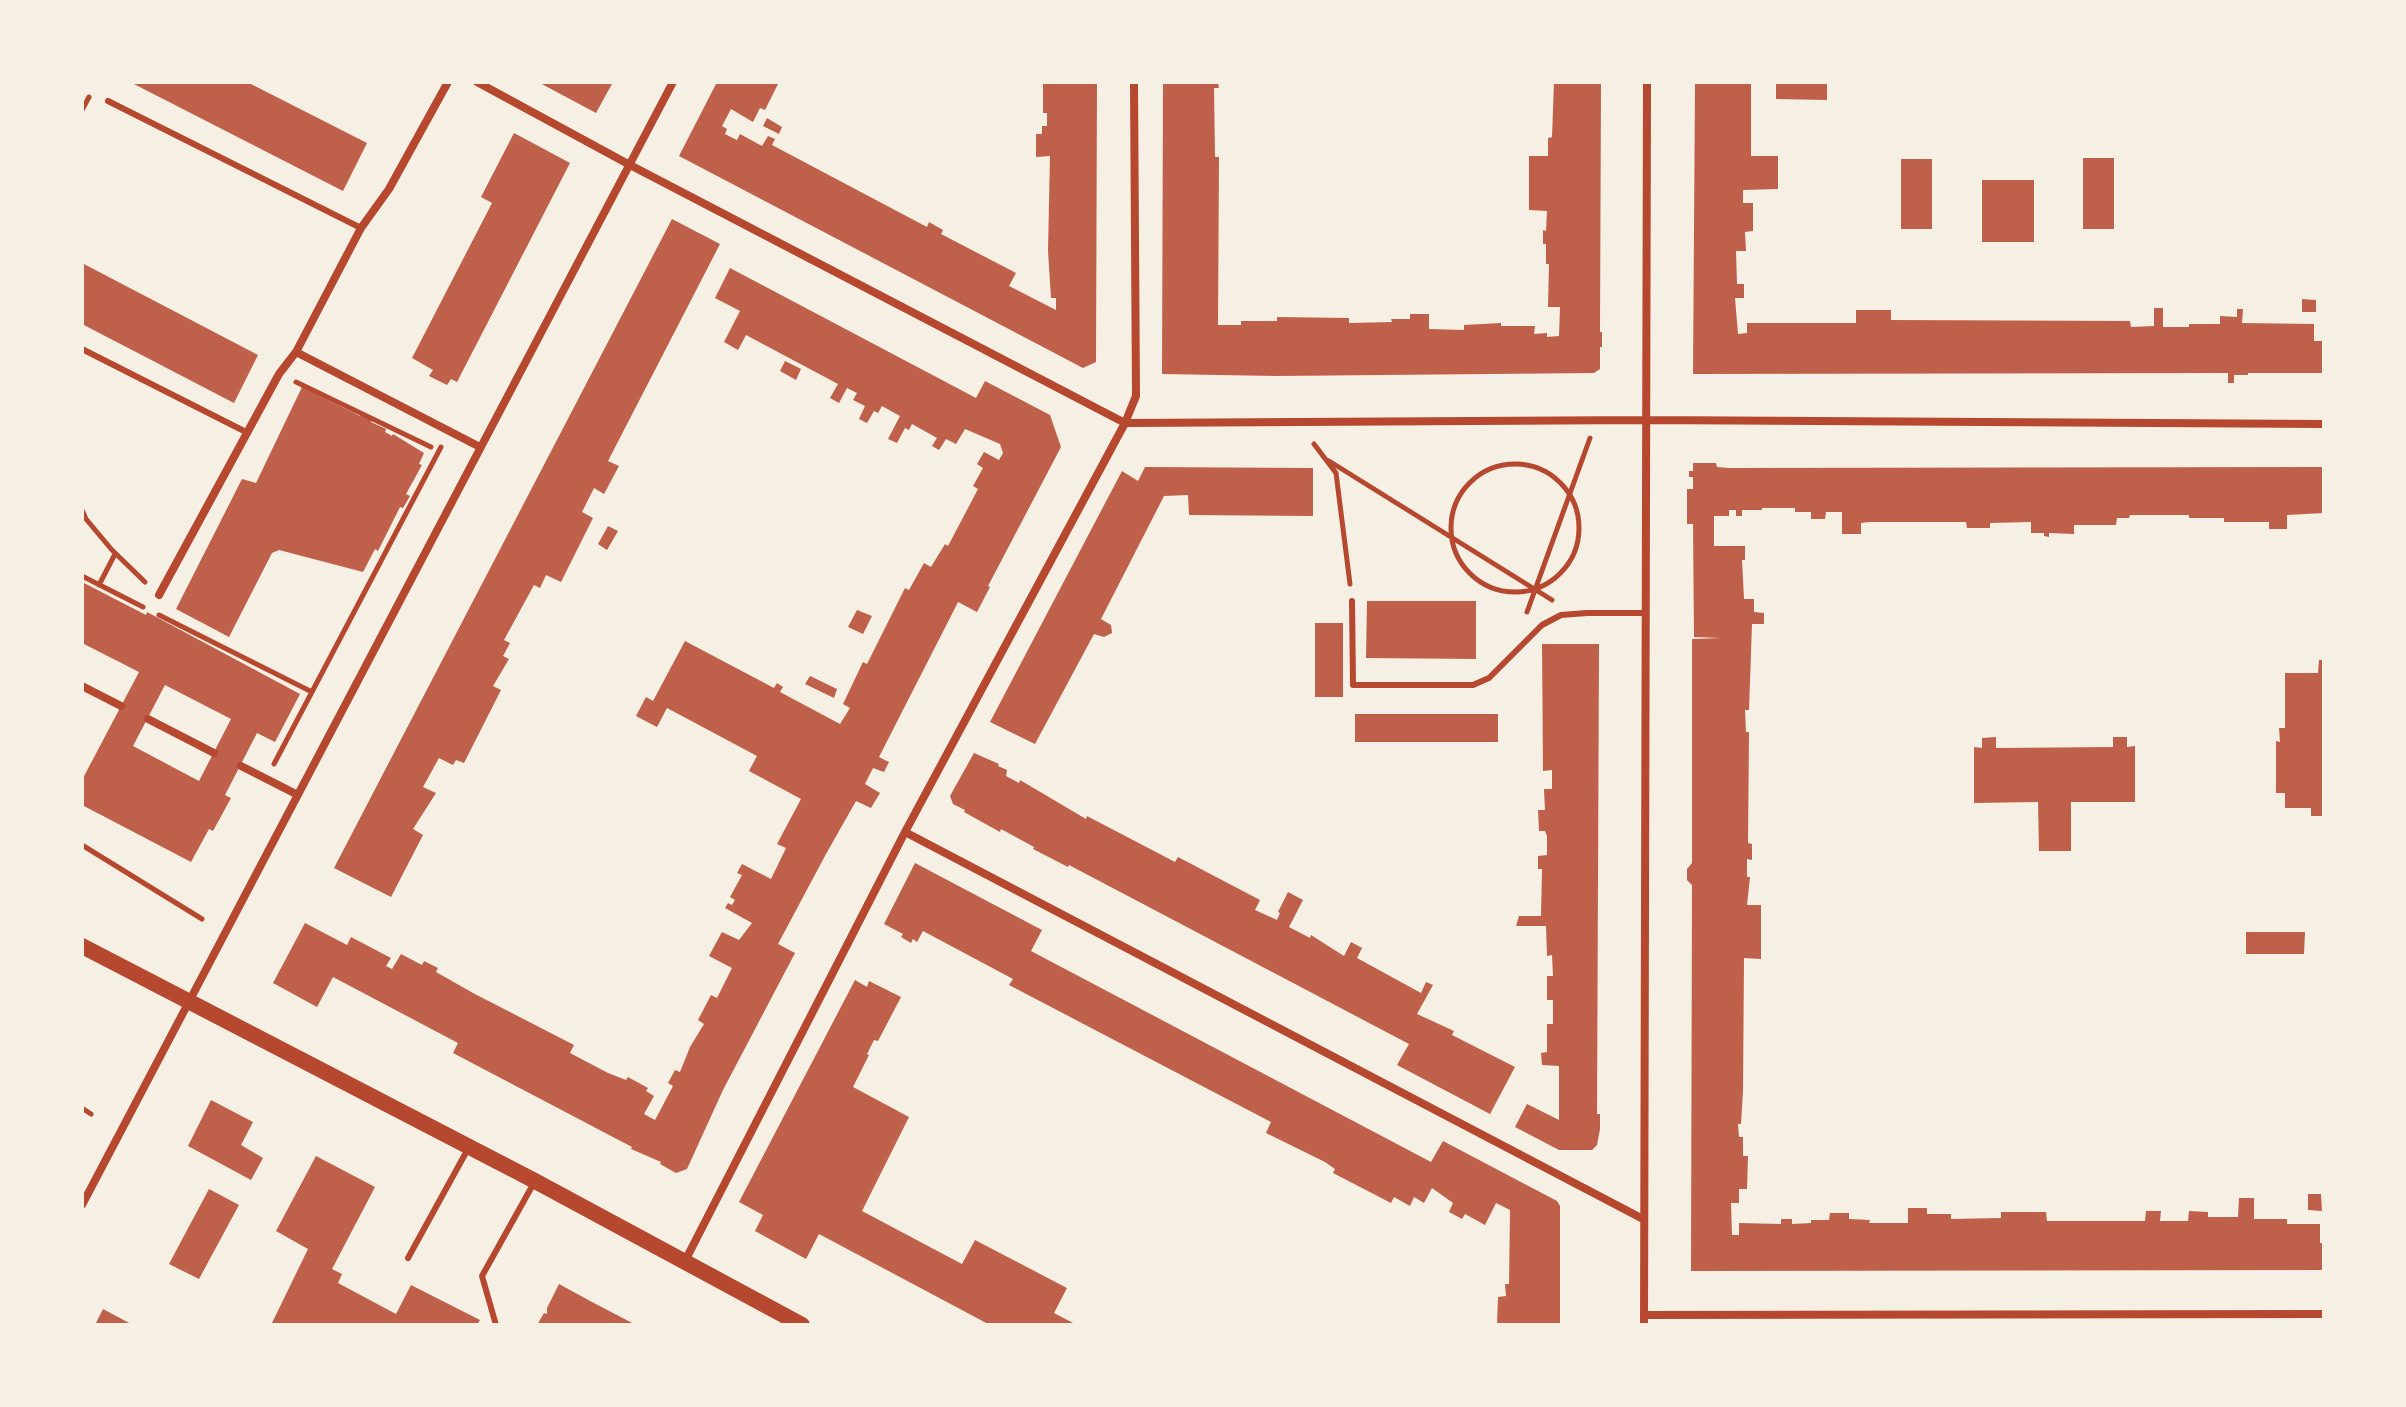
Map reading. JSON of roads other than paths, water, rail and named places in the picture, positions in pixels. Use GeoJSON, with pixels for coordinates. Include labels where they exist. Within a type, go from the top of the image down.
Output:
{"type":"FeatureCollection","features":[{"type":"Feature","properties":{"kind":"main road"},"geometry":{"type":"LineString","coordinates":[[82,946],[535,1181],[802,1325]]}},
{"type":"Feature","properties":{"kind":"street"},"geometry":{"type":"LineString","coordinates":[[159,595],[279,374],[296,352],[361,228],[389,189],[448,82]]}},
{"type":"Feature","properties":{"kind":"street"},"geometry":{"type":"LineString","coordinates":[[477,82],[1125,423],[1646,420],[2324,424]]}},
{"type":"Feature","properties":{"kind":"street"},"geometry":{"type":"LineString","coordinates":[[82,1205],[673,82]]}},
{"type":"Feature","properties":{"kind":"street"},"geometry":{"type":"LineString","coordinates":[[685,1261],[905,832],[1125,423],[1136,396],[1134,82]]}},
{"type":"Feature","properties":{"kind":"street"},"geometry":{"type":"LineString","coordinates":[[1644,1325],[1647,82]]}},
{"type":"Feature","properties":{"kind":"street"},"geometry":{"type":"LineString","coordinates":[[296,352],[480,447]]}},
{"type":"Feature","properties":{"kind":"street"},"geometry":{"type":"LineString","coordinates":[[82,686],[121,706]]}},
{"type":"Feature","properties":{"kind":"street"},"geometry":{"type":"LineString","coordinates":[[148,719],[214,753]]}},
{"type":"Feature","properties":{"kind":"street"},"geometry":{"type":"LineString","coordinates":[[241,766],[298,795]]}},
{"type":"Feature","properties":{"kind":"street"},"geometry":{"type":"LineString","coordinates":[[905,832],[1643,1219]]}},
{"type":"Feature","properties":{"kind":"street"},"geometry":{"type":"LineString","coordinates":[[1644,1315],[2324,1314]]}},
{"type":"Feature","properties":{"kind":"lane"},"geometry":{"type":"LineString","coordinates":[[108,101],[361,228]]}},
{"type":"Feature","properties":{"kind":"lane"},"geometry":{"type":"LineString","coordinates":[[82,349],[248,433]]}},
{"type":"Feature","properties":{"kind":"lane"},"geometry":{"type":"LineString","coordinates":[[1352,601],[1353,685],[1473,685],[1489,678],[1542,625],[1572,613],[1646,613]]}},
{"type":"Feature","properties":{"kind":"lane"},"geometry":{"type":"LineString","coordinates":[[408,1258],[469,1147]]}},
{"type":"Feature","properties":{"kind":"lane"},"geometry":{"type":"LineString","coordinates":[[496,1325],[482,1276],[535,1181]]}}]}
